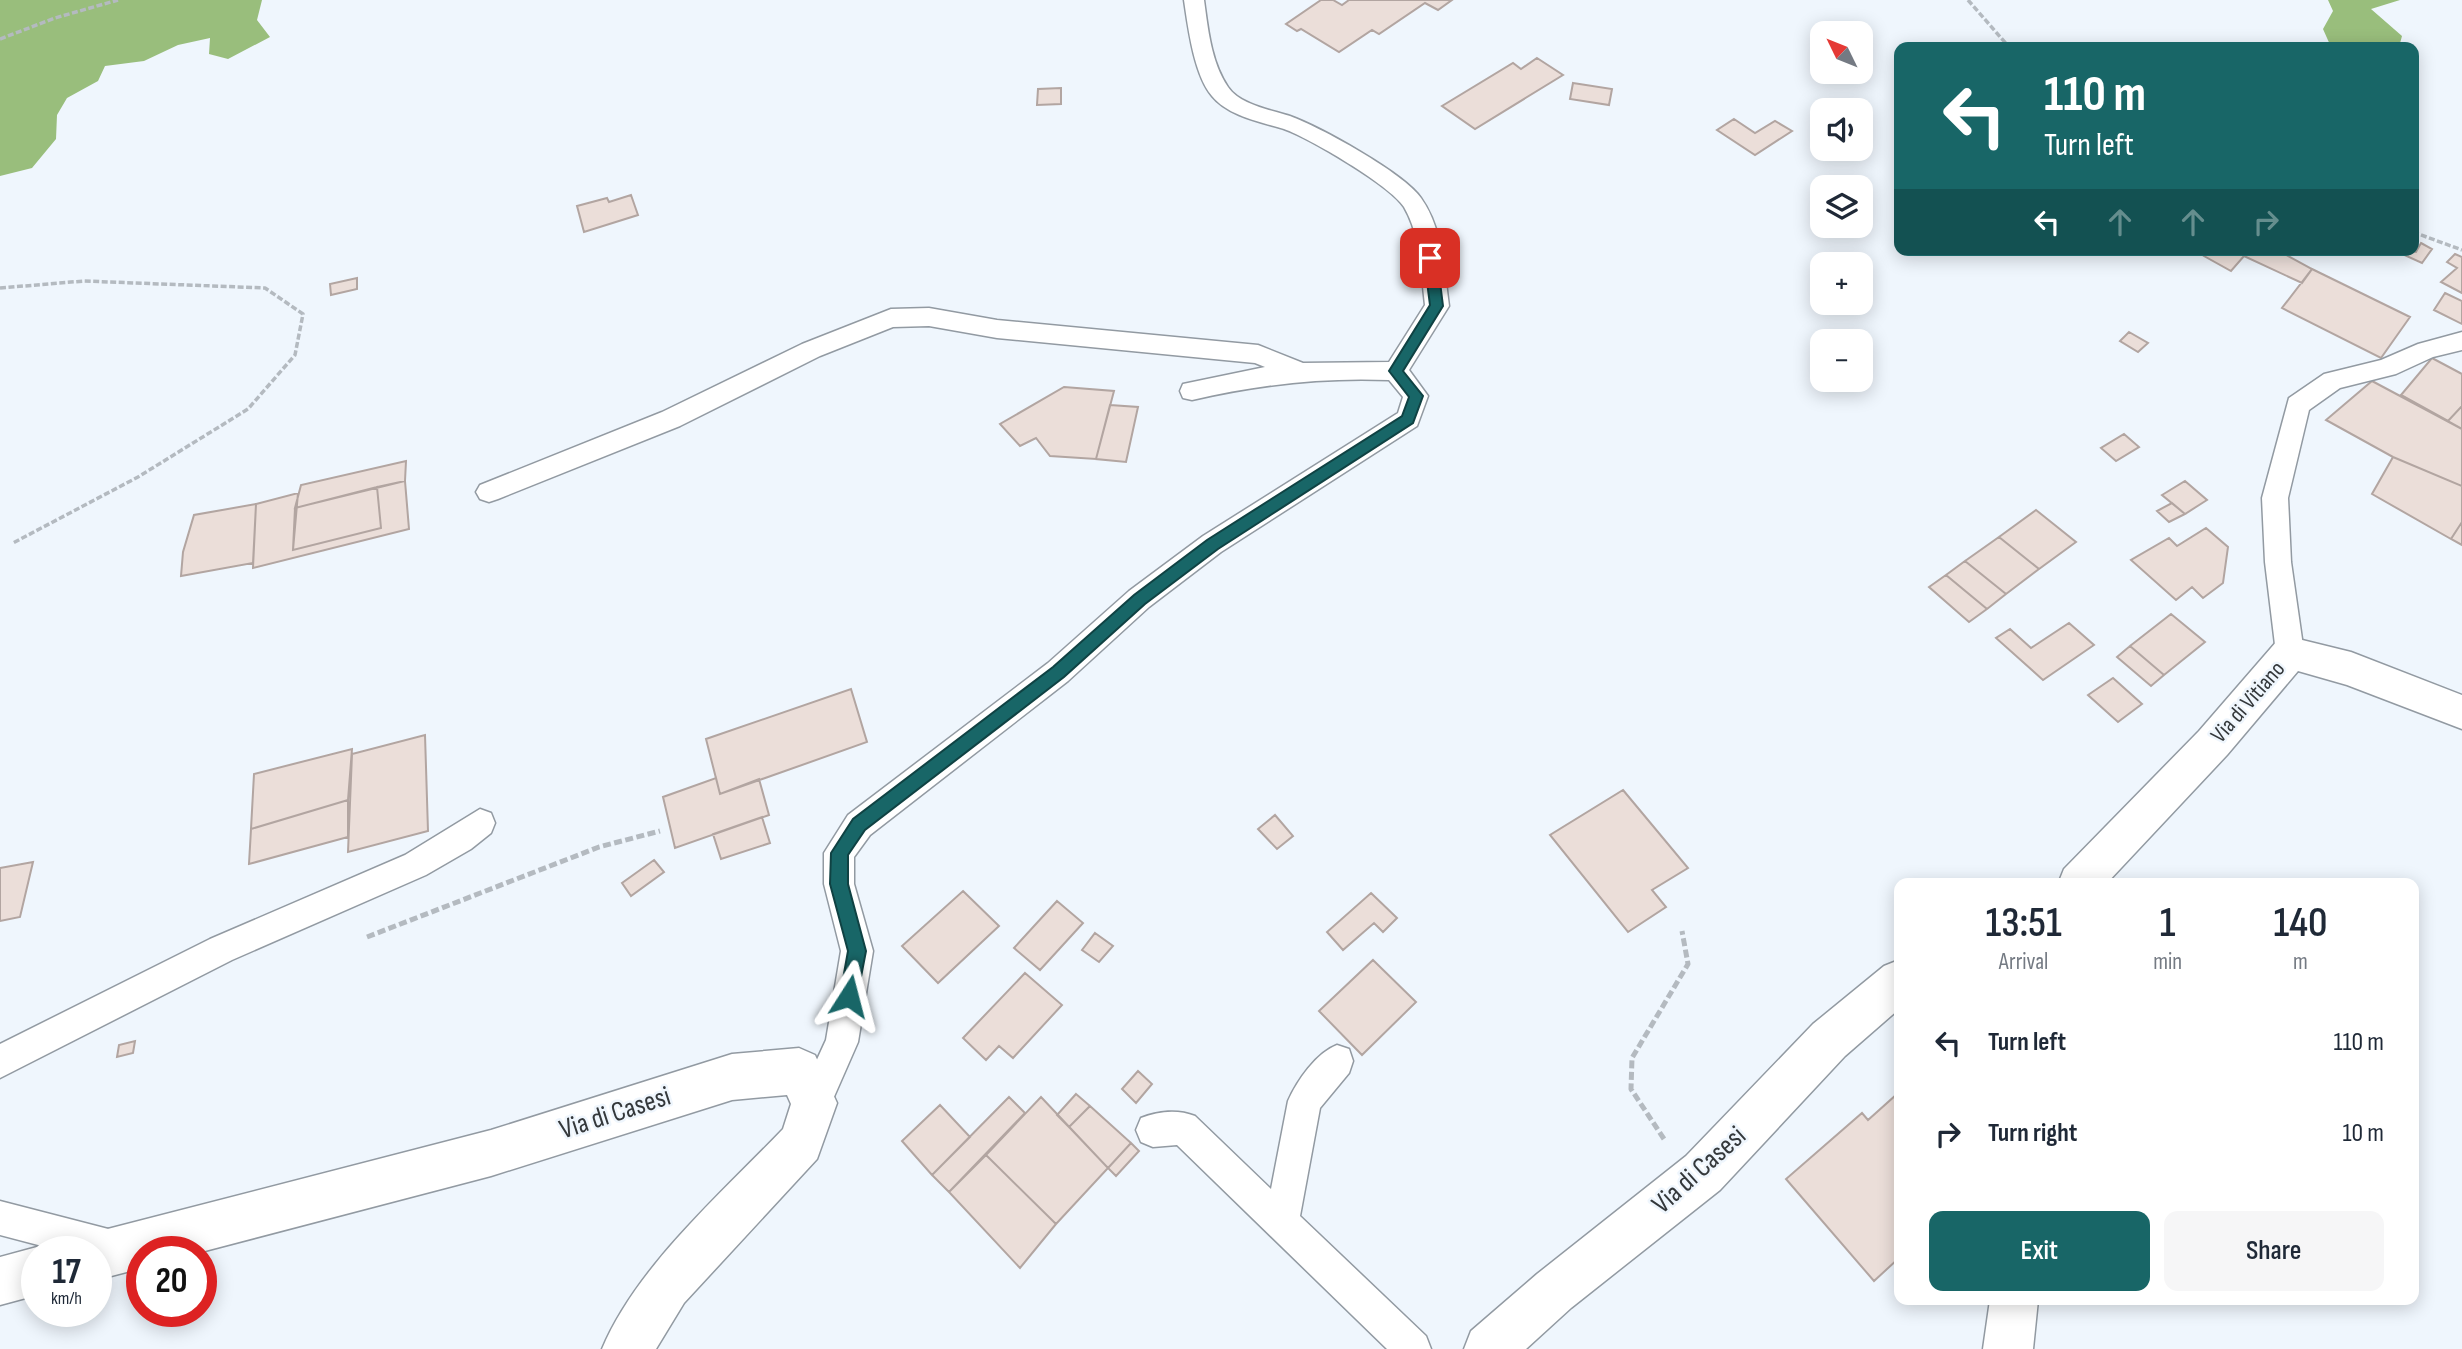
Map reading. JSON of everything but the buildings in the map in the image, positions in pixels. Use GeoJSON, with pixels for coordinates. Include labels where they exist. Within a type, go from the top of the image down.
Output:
{"type":"FeatureCollection","features":[{"type":"Feature","properties":{"kind":"street","name":"Via di Vitiano"},"geometry":{"type":"LineString","coordinates":[[2083,878],[2213,743],[2290,653],[2351,669],[2462,712]]}},
{"type":"Feature","properties":{"kind":"street","name":"Via di Casesi"},"geometry":{"type":"LineString","coordinates":[[1489,1349],[1554,1291],[1703,1173],[1829,1040],[1894,985]]}},
{"type":"Feature","properties":{"kind":"street","name":"Via di Casesi"},"geometry":{"type":"LineString","coordinates":[[112,1252],[491,1153],[732,1077],[799,1071],[814,1104]]}},
{"type":"Feature","properties":{"kind":"street"},"geometry":{"type":"LineString","coordinates":[[628,1349],[667,1286],[801,1143],[814,1104]]}},
{"type":"Feature","properties":{"kind":"street"},"geometry":{"type":"LineString","coordinates":[[0,1281],[21,1275]]}},
{"type":"Feature","properties":{"kind":"street"},"geometry":{"type":"LineString","coordinates":[[2008,1349],[2013,1305]]}},
{"type":"Feature","properties":{"kind":"lane"},"geometry":{"type":"LineString","coordinates":[[1194,0],[1201,48],[1220,93],[1243,108],[1299,127],[1347,154],[1371,168],[1412,201],[1427,235],[1437,306],[1396,371]]}},
{"type":"Feature","properties":{"kind":"lane"},"geometry":{"type":"LineString","coordinates":[[489,492],[671,419],[811,350],[891,318],[929,317],[1011,330],[1258,354],[1297,371]]}},
{"type":"Feature","properties":{"kind":"lane"},"geometry":{"type":"LineString","coordinates":[[2290,653],[2278,562],[2275,498],[2298,405],[2333,381],[2387,368],[2427,351],[2457,348]]}},
{"type":"Feature","properties":{"kind":"lane"},"geometry":{"type":"LineString","coordinates":[[814,1104],[842,1042],[857,951],[839,884],[839,853],[859,825],[1058,672],[1139,599],[1212,544],[1408,419],[1416,396],[1396,371],[1354,368],[1297,371],[1192,391]]}},
{"type":"Feature","properties":{"kind":"lane"},"geometry":{"type":"LineString","coordinates":[[0,1062],[175,970],[308,909],[401,872],[459,842],[481,823]]}},
{"type":"Feature","properties":{"kind":"lane"},"geometry":{"type":"LineString","coordinates":[[1281,1224],[1306,1101],[1337,1061]]}},
{"type":"Feature","properties":{"kind":"lane"},"geometry":{"type":"LineString","coordinates":[[1153,1130],[1183,1128],[1413,1349]]}},
{"type":"Feature","properties":{"kind":"lane"},"geometry":{"type":"LineString","coordinates":[[0,1218],[56,1236]]}},
{"type":"Feature","properties":{"kind":"path"},"geometry":{"type":"LineString","coordinates":[[0,39],[54,18],[118,0]]}},
{"type":"Feature","properties":{"kind":"path"},"geometry":{"type":"LineString","coordinates":[[1968,0],[2005,42]]}},
{"type":"Feature","properties":{"kind":"path"},"geometry":{"type":"LineString","coordinates":[[2419,234],[2462,250]]}},
{"type":"Feature","properties":{"kind":"path"},"geometry":{"type":"LineString","coordinates":[[0,288],[84,281],[265,288],[303,314],[295,355],[248,409],[138,477],[13,543]]}},
{"type":"Feature","properties":{"kind":"path"},"geometry":{"type":"LineString","coordinates":[[1682,931],[1688,964],[1664,1000],[1632,1058],[1631,1088],[1661,1136],[1703,1173]]}},
{"type":"Feature","properties":{"kind":"green space"},"geometry":{"type":"Polygon","coordinates":[[[0,0],[262,0],[257,20],[270,37],[228,59],[209,54],[210,38],[178,45],[144,61],[105,66],[98,81],[67,98],[57,115],[56,139],[32,168],[0,176],[0,0]]]}},
{"type":"Feature","properties":{"kind":"green space"},"geometry":{"type":"Polygon","coordinates":[[[2328,0],[2400,0],[2371,9],[2402,36],[2400,42],[2329,42],[2323,29],[2333,11],[2328,0]]]}},
{"type":"Feature","properties":{"kind":"route"},"geometry":{"type":"LineString","coordinates":[[849,996],[857,951],[839,884],[839,853],[859,825],[1058,672],[1139,599],[1212,544],[1408,419],[1416,396],[1396,371],[1437,306],[1430,258]]}}]}
